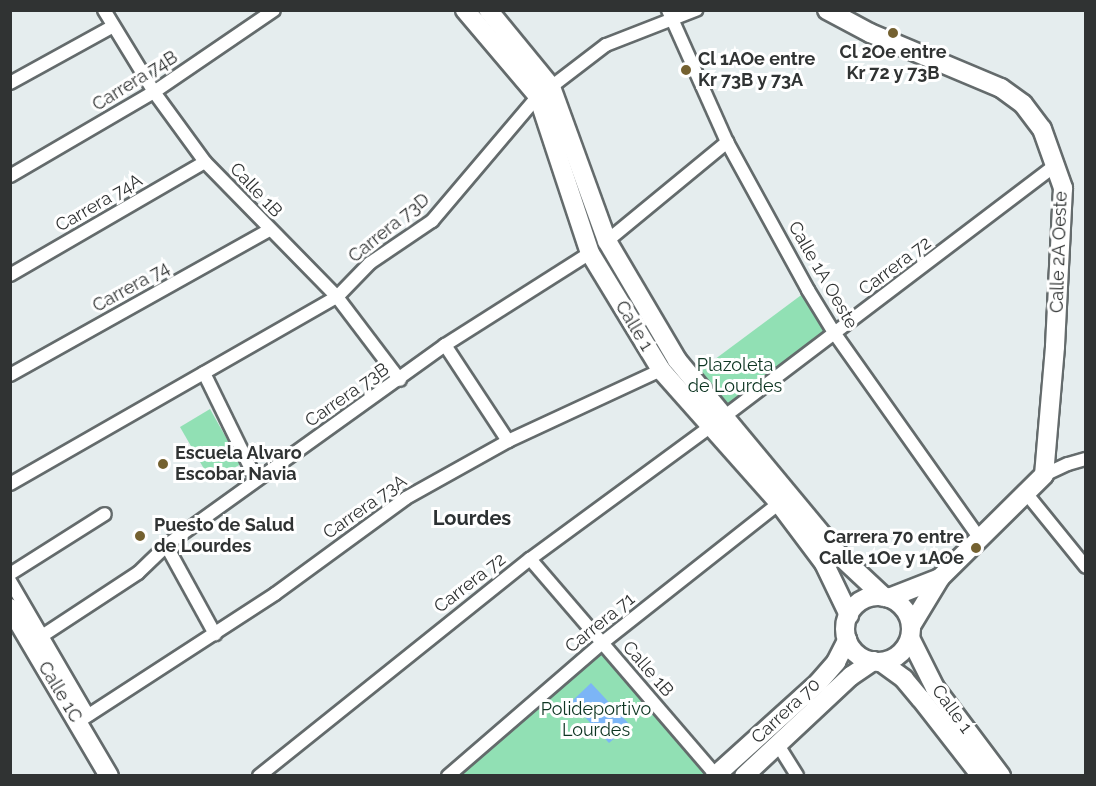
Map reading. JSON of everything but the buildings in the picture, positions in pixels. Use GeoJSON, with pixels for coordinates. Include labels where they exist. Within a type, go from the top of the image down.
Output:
{"type":"FeatureCollection","features":[{"type":"Feature","properties":{"kind":"street","name":"Calle 1B"},"geometry":{"type":"LineString","coordinates":[[104,10],[112,27],[154,92],[205,162],[337,297],[400,380]]}},
{"type":"Feature","properties":{"kind":"street","name":"Carrera 74B"},"geometry":{"type":"LineString","coordinates":[[10,176],[154,92],[274,10]]}},
{"type":"Feature","properties":{"kind":"street","name":"Calle 1"},"geometry":{"type":"LineString","coordinates":[[465,10],[544,92],[590,253],[661,370],[718,421],[838,554],[886,597]]}},
{"type":"Feature","properties":{"kind":"street","name":"Calle 1"},"geometry":{"type":"LineString","coordinates":[[488,10],[544,92],[607,241],[677,360],[718,421],[824,563],[849,615]]}},
{"type":"Feature","properties":{"kind":"street","name":"Carrera 73D"},"geometry":{"type":"LineString","coordinates":[[10,484],[337,297],[370,263],[432,220],[544,92],[606,45],[670,16],[696,10]]}},
{"type":"Feature","properties":{"kind":"street","name":"Calle 2A Oeste"},"geometry":{"type":"LineString","coordinates":[[827,10],[870,33],[1001,88],[1023,104],[1042,129],[1057,164],[1063,188],[1063,213],[1036,483]]}},
{"type":"Feature","properties":{"kind":"street","name":"Calle 1A Oeste"},"geometry":{"type":"LineString","coordinates":[[670,16],[728,142],[835,334],[980,539]]}},
{"type":"Feature","properties":{"kind":"street"},"geometry":{"type":"LineString","coordinates":[[10,83],[112,27]]}},
{"type":"Feature","properties":{"kind":"street"},"geometry":{"type":"LineString","coordinates":[[607,241],[728,142]]}},
{"type":"Feature","properties":{"kind":"street","name":"Carrera 74A"},"geometry":{"type":"LineString","coordinates":[[10,274],[205,162]]}},
{"type":"Feature","properties":{"kind":"street","name":"Carrera 72"},"geometry":{"type":"LineString","coordinates":[[259,776],[530,559],[835,334],[1057,164]]}},
{"type":"Feature","properties":{"kind":"street","name":"Carrera 74"},"geometry":{"type":"LineString","coordinates":[[10,375],[269,230]]}},
{"type":"Feature","properties":{"kind":"street","name":"Carrera 73B"},"geometry":{"type":"LineString","coordinates":[[42,636],[138,573],[166,545],[256,479],[400,380],[445,345],[590,253]]}},
{"type":"Feature","properties":{"kind":"street"},"geometry":{"type":"LineString","coordinates":[[445,345],[508,441]]}},
{"type":"Feature","properties":{"kind":"street","name":"Carrera 73A"},"geometry":{"type":"LineString","coordinates":[[83,718],[275,594],[405,498],[508,441],[661,370]]}},
{"type":"Feature","properties":{"kind":"street"},"geometry":{"type":"LineString","coordinates":[[204,373],[256,479]]}},
{"type":"Feature","properties":{"kind":"street"},"geometry":{"type":"LineString","coordinates":[[940,578],[886,597],[865,599],[849,615],[845,630],[847,640],[855,652],[877,662],[900,654],[940,578],[1036,483],[1068,464],[1086,459]]}},
{"type":"Feature","properties":{"kind":"street"},"geometry":{"type":"LineString","coordinates":[[1036,483],[1086,567]]}},
{"type":"Feature","properties":{"kind":"street","name":"Carrera 71"},"geometry":{"type":"LineString","coordinates":[[448,776],[602,643],[779,503]]}},
{"type":"Feature","properties":{"kind":"street"},"geometry":{"type":"LineString","coordinates":[[10,574],[105,514]]}},
{"type":"Feature","properties":{"kind":"street"},"geometry":{"type":"LineString","coordinates":[[166,545],[215,634]]}},
{"type":"Feature","properties":{"kind":"street","name":"Calle 1B"},"geometry":{"type":"LineString","coordinates":[[530,559],[716,775]]}},
{"type":"Feature","properties":{"kind":"street"},"geometry":{"type":"LineString","coordinates":[[10,581],[42,636],[83,718]]}},
{"type":"Feature","properties":{"kind":"street"},"geometry":{"type":"LineString","coordinates":[[886,597],[904,608],[911,632]]}},
{"type":"Feature","properties":{"kind":"street","name":"Calle 1C"},"geometry":{"type":"LineString","coordinates":[[10,608],[83,718],[109,776]]}},
{"type":"Feature","properties":{"kind":"street","name":"Calle 1"},"geometry":{"type":"LineString","coordinates":[[911,632],[935,688],[1001,776]]}},
{"type":"Feature","properties":{"kind":"street","name":"Carrera 70"},"geometry":{"type":"LineString","coordinates":[[716,775],[818,683],[836,662],[847,640]]}},
{"type":"Feature","properties":{"kind":"street","name":"Calle 1"},"geometry":{"type":"LineString","coordinates":[[877,662],[904,680],[981,776]]}},
{"type":"Feature","properties":{"kind":"street","name":"Carrera 70"},"geometry":{"type":"LineString","coordinates":[[744,776],[850,676],[877,662]]}},
{"type":"Feature","properties":{"kind":"street"},"geometry":{"type":"LineString","coordinates":[[778,745],[797,776]]}},
{"type":"Feature","properties":{"kind":"green space","name":"Plazoleta de Lourdes"},"geometry":{"type":"Polygon","coordinates":[[[808,290],[835,334],[725,416],[691,377],[808,290]]]}},
{"type":"Feature","properties":{"kind":"green space"},"geometry":{"type":"Polygon","coordinates":[[[210,409],[241,464],[211,481],[180,427],[210,409]]]}},
{"type":"Feature","properties":{"kind":"green space","name":"Polideportivo Lourdes"},"geometry":{"type":"Polygon","coordinates":[[[602,643],[715,776],[448,776],[602,643]]]}},
{"type":"Feature","properties":{"kind":"water"},"geometry":{"type":"Polygon","coordinates":[[[591,683],[630,725],[609,743],[571,702],[591,683]]]}},
{"type":"Feature","properties":{"kind":"place","name":"Cl 2Oe entre Kr 72 y 73B"},"geometry":{"type":"Point","coordinates":[893,33]}},
{"type":"Feature","properties":{"kind":"place","name":"Cl 1AOe entre Kr 73B y 73A"},"geometry":{"type":"Point","coordinates":[686,70]}},
{"type":"Feature","properties":{"kind":"place","name":"Escuela Alvaro Escobar Navia"},"geometry":{"type":"Point","coordinates":[163,464]}},
{"type":"Feature","properties":{"kind":"place","name":"Puesto de Salud de Lourdes"},"geometry":{"type":"Point","coordinates":[140,536]}},
{"type":"Feature","properties":{"kind":"place","name":"Carrera 70 entre Calle 1Oe y 1AOe"},"geometry":{"type":"Point","coordinates":[976,548]}},
{"type":"Feature","properties":{"kind":"district","name":"Lourdes"},"geometry":{"type":"Point","coordinates":[472,518]}}]}
